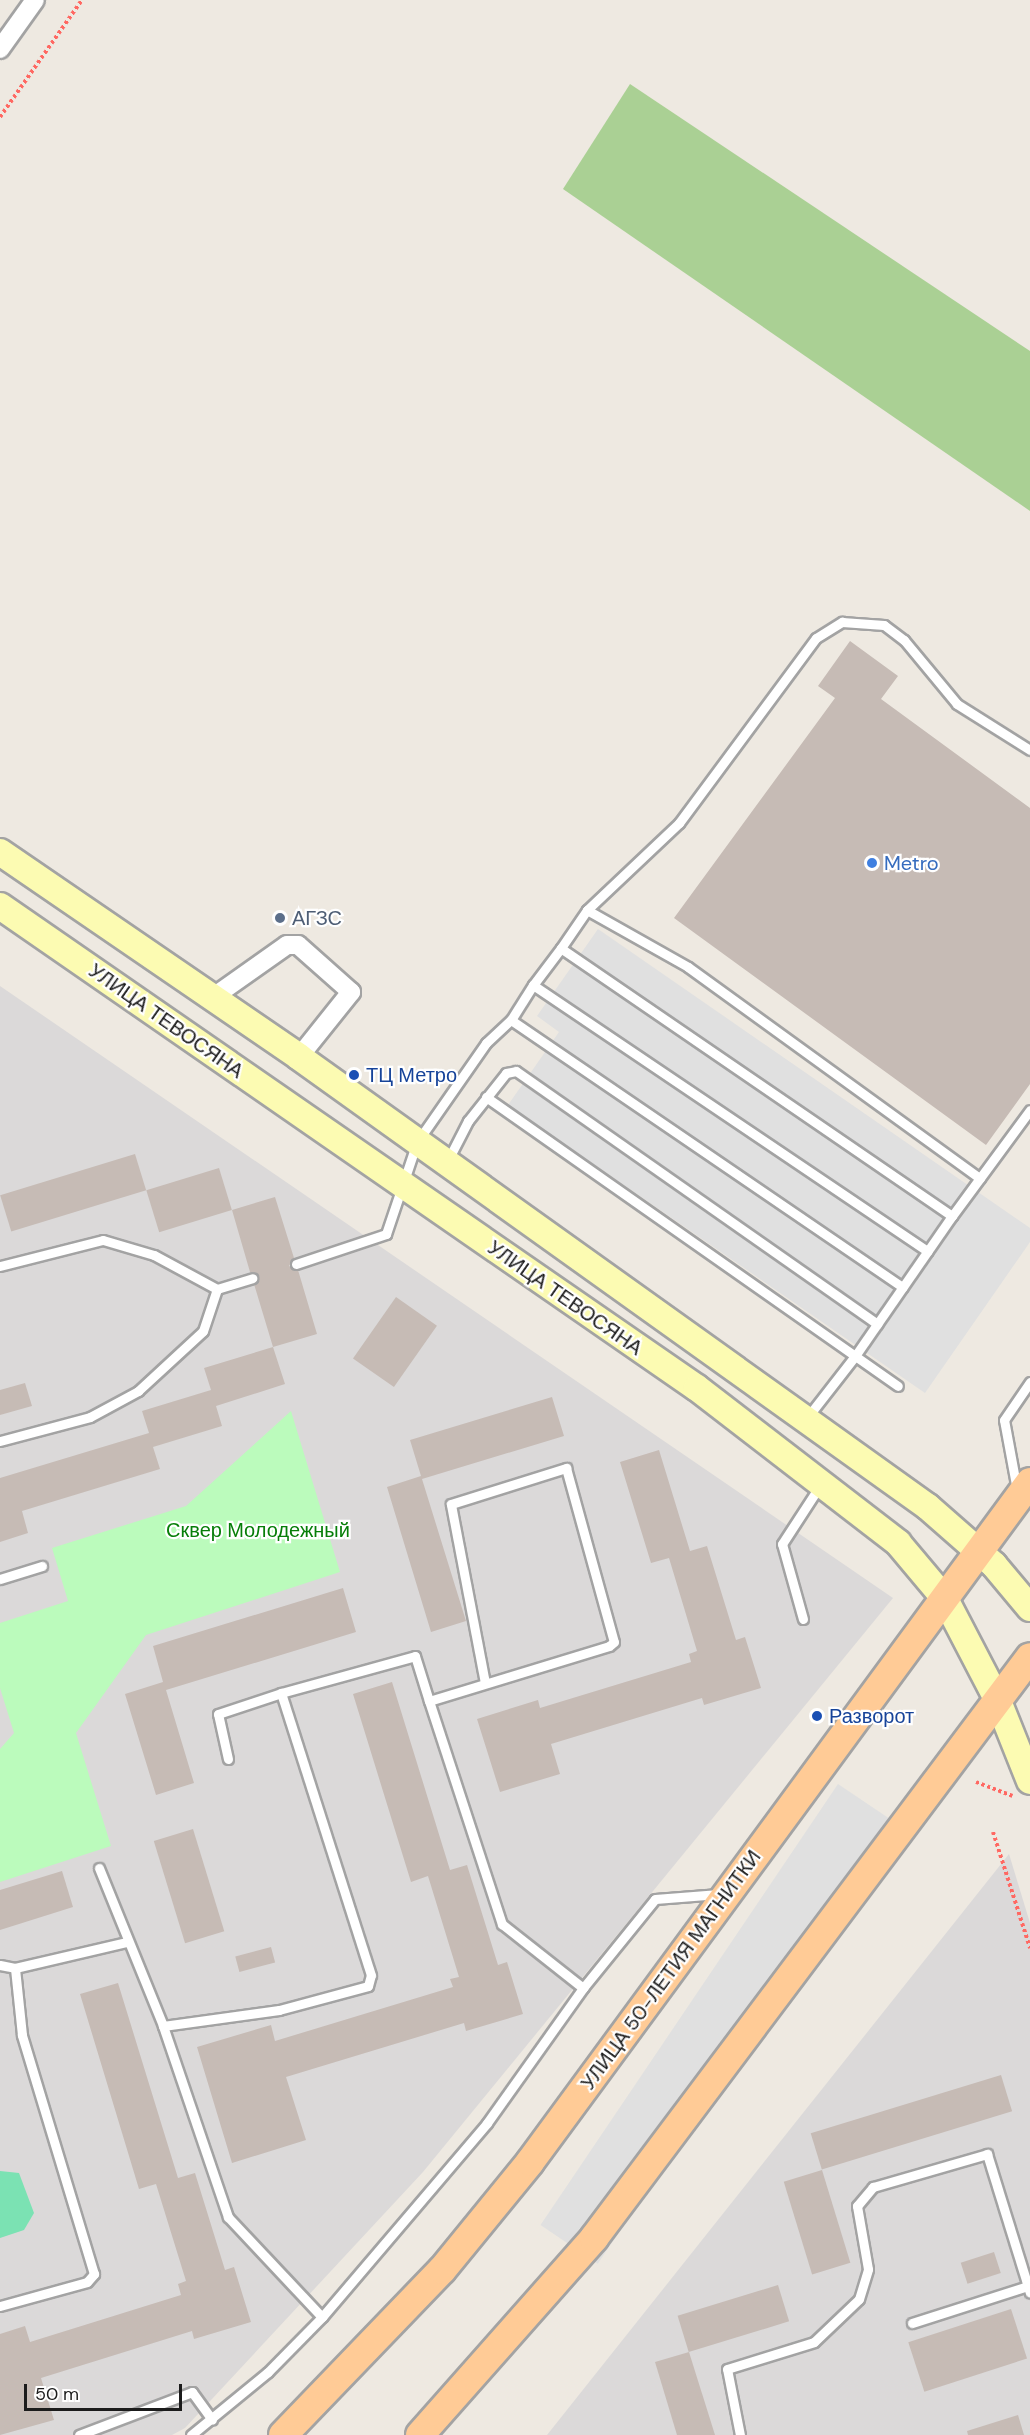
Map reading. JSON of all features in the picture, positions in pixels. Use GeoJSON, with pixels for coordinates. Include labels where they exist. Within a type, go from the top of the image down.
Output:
{"type":"FeatureCollection","features":[{"type":"Feature","properties":{"kind":"main road","name":"УЛИЦА 50-ЛЕТИЯ МАГНИТКИ"},"geometry":{"type":"LineString","coordinates":[[283,2435],[449,2261],[530,2162],[1024,1489]]}},
{"type":"Feature","properties":{"kind":"main road"},"geometry":{"type":"LineString","coordinates":[[420,2435],[594,2238],[1030,1657]]}},
{"type":"Feature","properties":{"kind":"street"},"geometry":{"type":"LineString","coordinates":[[0,49],[34,0]]}},
{"type":"Feature","properties":{"kind":"street","name":"УЛИЦА ТЕВОСЯНА"},"geometry":{"type":"LineString","coordinates":[[0,852],[299,1056],[806,1419],[980,1551],[1030,1608]]}},
{"type":"Feature","properties":{"kind":"street","name":"УЛИЦА ТЕВОСЯНА"},"geometry":{"type":"LineString","coordinates":[[0,906],[405,1185],[822,1482],[898,1543],[945,1599],[998,1701],[1025,1790]]}},
{"type":"Feature","properties":{"kind":"street"},"geometry":{"type":"LineString","coordinates":[[212,998],[287,945],[298,945],[351,992],[299,1056]]}},
{"type":"Feature","properties":{"kind":"lane"},"geometry":{"type":"LineString","coordinates":[[296,1264],[386,1234],[405,1185],[417,1142],[486,1043],[511,1020],[586,910],[679,823],[816,639],[842,622],[884,625],[904,640],[957,704],[1030,750]]}},
{"type":"Feature","properties":{"kind":"lane"},"geometry":{"type":"LineString","coordinates":[[586,910],[688,967],[980,1178]]}},
{"type":"Feature","properties":{"kind":"lane"},"geometry":{"type":"LineString","coordinates":[[561,948],[952,1216]]}},
{"type":"Feature","properties":{"kind":"lane"},"geometry":{"type":"LineString","coordinates":[[533,985],[928,1251]]}},
{"type":"Feature","properties":{"kind":"lane"},"geometry":{"type":"LineString","coordinates":[[511,1020],[903,1287]]}},
{"type":"Feature","properties":{"kind":"lane"},"geometry":{"type":"LineString","coordinates":[[447,1163],[486,1097],[510,1071],[878,1324]]}},
{"type":"Feature","properties":{"kind":"lane"},"geometry":{"type":"LineString","coordinates":[[486,1097],[898,1386]]}},
{"type":"Feature","properties":{"kind":"lane"},"geometry":{"type":"LineString","coordinates":[[806,1419],[855,1356],[952,1216],[1030,1110]]}},
{"type":"Feature","properties":{"kind":"lane"},"geometry":{"type":"LineString","coordinates":[[0,1266],[103,1239],[154,1255],[217,1289],[252,1278]]}},
{"type":"Feature","properties":{"kind":"lane"},"geometry":{"type":"LineString","coordinates":[[0,1441],[90,1417],[138,1391],[203,1331],[217,1289]]}},
{"type":"Feature","properties":{"kind":"lane"},"geometry":{"type":"LineString","coordinates":[[1024,1489],[1004,1420],[1030,1382]]}},
{"type":"Feature","properties":{"kind":"lane"},"geometry":{"type":"LineString","coordinates":[[429,1701],[614,1642],[566,1468],[451,1504],[485,1683]]}},
{"type":"Feature","properties":{"kind":"lane"},"geometry":{"type":"LineString","coordinates":[[802,1619],[782,1544],[822,1482]]}},
{"type":"Feature","properties":{"kind":"lane"},"geometry":{"type":"LineString","coordinates":[[0,1579],[42,1566]]}},
{"type":"Feature","properties":{"kind":"lane"},"geometry":{"type":"LineString","coordinates":[[228,1759],[218,1714],[281,1693],[415,1656],[502,1924],[583,1988]]}},
{"type":"Feature","properties":{"kind":"lane"},"geometry":{"type":"LineString","coordinates":[[163,2026],[279,2010],[370,1983],[281,1693]]}},
{"type":"Feature","properties":{"kind":"lane"},"geometry":{"type":"LineString","coordinates":[[99,1868],[127,1942],[163,2026],[228,2217],[322,2317]]}},
{"type":"Feature","properties":{"kind":"lane"},"geometry":{"type":"LineString","coordinates":[[191,2435],[212,2420],[322,2317],[487,2123],[583,1988],[655,1899],[728,1894]]}},
{"type":"Feature","properties":{"kind":"lane"},"geometry":{"type":"LineString","coordinates":[[0,1965],[15,1968],[127,1942]]}},
{"type":"Feature","properties":{"kind":"lane"},"geometry":{"type":"LineString","coordinates":[[0,2307],[87,2282],[94,2274],[22,2035],[15,1968]]}},
{"type":"Feature","properties":{"kind":"lane"},"geometry":{"type":"LineString","coordinates":[[740,2435],[727,2369],[814,2342],[859,2299],[868,2269],[857,2206],[873,2187],[987,2154],[1029,2290],[912,2323]]}},
{"type":"Feature","properties":{"kind":"lane"},"geometry":{"type":"LineString","coordinates":[[79,2435],[192,2392],[212,2420]]}},
{"type":"Feature","properties":{"kind":"path"},"geometry":{"type":"LineString","coordinates":[[0,117],[82,0]]}},
{"type":"Feature","properties":{"kind":"path"},"geometry":{"type":"LineString","coordinates":[[976,1782],[1025,1790]]}},
{"type":"Feature","properties":{"kind":"path"},"geometry":{"type":"LineString","coordinates":[[993,1832],[1030,1948]]}},
{"type":"Feature","properties":{"kind":"shaded area"},"geometry":{"type":"Polygon","coordinates":[[[598,929],[1030,1228],[1030,1242],[925,1393],[508,1105],[559,1032],[537,1016],[598,929]]]}},
{"type":"Feature","properties":{"kind":"shaded area"},"geometry":{"type":"Polygon","coordinates":[[[0,986],[893,1598],[423,2172],[185,2428],[172,2435],[0,2435],[0,986]]]}},
{"type":"Feature","properties":{"kind":"shaded area"},"geometry":{"type":"Polygon","coordinates":[[[838,1784],[895,1823],[598,2264],[541,2225],[838,1784]]]}},
{"type":"Feature","properties":{"kind":"shaded area"},"geometry":{"type":"Polygon","coordinates":[[[1009,1854],[1030,1923],[1030,2435],[547,2435],[1009,1854]]]}},
{"type":"Feature","properties":{"kind":"green space"},"geometry":{"type":"Polygon","coordinates":[[[630,84],[1030,351],[1030,511],[563,189],[630,84]]]}},
{"type":"Feature","properties":{"kind":"green space","name":"Сквер Молодежный"},"geometry":{"type":"Polygon","coordinates":[[[291,1411],[340,1572],[146,1635],[76,1733],[111,1846],[0,1882],[0,1749],[14,1733],[0,1688],[0,1623],[68,1601],[52,1548],[186,1506],[291,1411]]]}},
{"type":"Feature","properties":{"kind":"green space"},"geometry":{"type":"Polygon","coordinates":[[[0,2171],[19,2173],[34,2213],[24,2230],[0,2238],[0,2171]]]}},
{"type":"Feature","properties":{"kind":"building","name":"Metro"},"geometry":{"type":"Polygon","coordinates":[[[850,641],[898,676],[881,699],[1030,808],[1030,1084],[986,1145],[674,918],[835,698],[818,686],[850,641]]]}},
{"type":"Feature","properties":{"kind":"building"},"geometry":{"type":"Polygon","coordinates":[[[135,1154],[146,1190],[11,1232],[0,1195],[135,1154]]]}},
{"type":"Feature","properties":{"kind":"building"},"geometry":{"type":"Polygon","coordinates":[[[219,1168],[232,1210],[159,1232],[146,1190],[219,1168]]]}},
{"type":"Feature","properties":{"kind":"building"},"geometry":{"type":"Polygon","coordinates":[[[275,1197],[294,1258],[289,1266],[298,1270],[317,1334],[273,1347],[254,1284],[259,1277],[250,1272],[232,1210],[275,1197]]]}},
{"type":"Feature","properties":{"kind":"building"},"geometry":{"type":"Polygon","coordinates":[[[396,1297],[437,1326],[394,1387],[353,1358],[396,1297]]]}},
{"type":"Feature","properties":{"kind":"building"},"geometry":{"type":"Polygon","coordinates":[[[273,1347],[285,1384],[216,1406],[222,1426],[153,1447],[160,1469],[22,1511],[28,1533],[0,1542],[0,1478],[149,1433],[142,1411],[211,1390],[204,1368],[273,1347]]]}},
{"type":"Feature","properties":{"kind":"building"},"geometry":{"type":"Polygon","coordinates":[[[25,1383],[32,1406],[0,1415],[0,1390],[25,1383]]]}},
{"type":"Feature","properties":{"kind":"building"},"geometry":{"type":"Polygon","coordinates":[[[552,1397],[564,1436],[422,1479],[466,1621],[431,1632],[387,1487],[421,1476],[410,1440],[552,1397]]]}},
{"type":"Feature","properties":{"kind":"building"},"geometry":{"type":"Polygon","coordinates":[[[659,1450],[690,1551],[707,1546],[736,1640],[745,1637],[761,1688],[704,1705],[702,1698],[551,1744],[560,1774],[500,1792],[477,1719],[538,1700],[540,1708],[691,1662],[689,1654],[697,1651],[669,1558],[651,1563],[620,1462],[659,1450]]]}},
{"type":"Feature","properties":{"kind":"building"},"geometry":{"type":"Polygon","coordinates":[[[343,1588],[356,1632],[166,1690],[194,1783],[156,1795],[125,1694],[163,1682],[153,1646],[343,1588]]]}},
{"type":"Feature","properties":{"kind":"building"},"geometry":{"type":"Polygon","coordinates":[[[392,1682],[450,1870],[467,1865],[498,1965],[507,1962],[523,2014],[466,2031],[464,2023],[286,2077],[306,2140],[232,2163],[197,2047],[271,2025],[275,2041],[453,1987],[450,1979],[459,1977],[428,1876],[411,1882],[353,1694],[392,1682]]]}},
{"type":"Feature","properties":{"kind":"building"},"geometry":{"type":"Polygon","coordinates":[[[193,1829],[224,1931],[185,1943],[154,1841],[193,1829]]]}},
{"type":"Feature","properties":{"kind":"building"},"geometry":{"type":"Polygon","coordinates":[[[62,1871],[73,1907],[0,1930],[0,1890],[62,1871]]]}},
{"type":"Feature","properties":{"kind":"building"},"geometry":{"type":"Polygon","coordinates":[[[271,1947],[275,1962],[239,1972],[235,1957],[271,1947]]]}},
{"type":"Feature","properties":{"kind":"building"},"geometry":{"type":"Polygon","coordinates":[[[118,1983],[178,2178],[195,2173],[225,2270],[234,2267],[251,2322],[194,2339],[192,2331],[41,2378],[54,2420],[0,2435],[0,2334],[25,2326],[30,2342],[181,2295],[178,2284],[186,2281],[156,2184],[139,2189],[80,1994],[118,1983]]]}},
{"type":"Feature","properties":{"kind":"building"},"geometry":{"type":"Polygon","coordinates":[[[1001,2075],[1012,2111],[822,2170],[811,2133],[1001,2075]]]}},
{"type":"Feature","properties":{"kind":"building"},"geometry":{"type":"Polygon","coordinates":[[[822,2170],[850,2263],[812,2274],[784,2182],[822,2170]]]}},
{"type":"Feature","properties":{"kind":"building"},"geometry":{"type":"Polygon","coordinates":[[[994,2252],[1001,2273],[968,2284],[961,2263],[994,2252]]]}},
{"type":"Feature","properties":{"kind":"building"},"geometry":{"type":"Polygon","coordinates":[[[778,2285],[789,2321],[689,2352],[678,2316],[778,2285]]]}},
{"type":"Feature","properties":{"kind":"building"},"geometry":{"type":"Polygon","coordinates":[[[1011,2309],[1027,2358],[924,2392],[908,2342],[1011,2309]]]}},
{"type":"Feature","properties":{"kind":"building"},"geometry":{"type":"Polygon","coordinates":[[[689,2352],[715,2435],[677,2435],[655,2362],[689,2352]]]}},
{"type":"Feature","properties":{"kind":"building"},"geometry":{"type":"Polygon","coordinates":[[[1018,2415],[1024,2435],[968,2435],[967,2431],[1018,2415]]]}},
{"type":"Feature","properties":{"kind":"place","name":"Metro"},"geometry":{"type":"Point","coordinates":[872,863]}},
{"type":"Feature","properties":{"kind":"place","name":"АГЗС"},"geometry":{"type":"Point","coordinates":[280,918]}},
{"type":"Feature","properties":{"kind":"place","name":"ТЦ Метро"},"geometry":{"type":"Point","coordinates":[354,1075]}},
{"type":"Feature","properties":{"kind":"place","name":"Разворот"},"geometry":{"type":"Point","coordinates":[817,1716]}}]}
